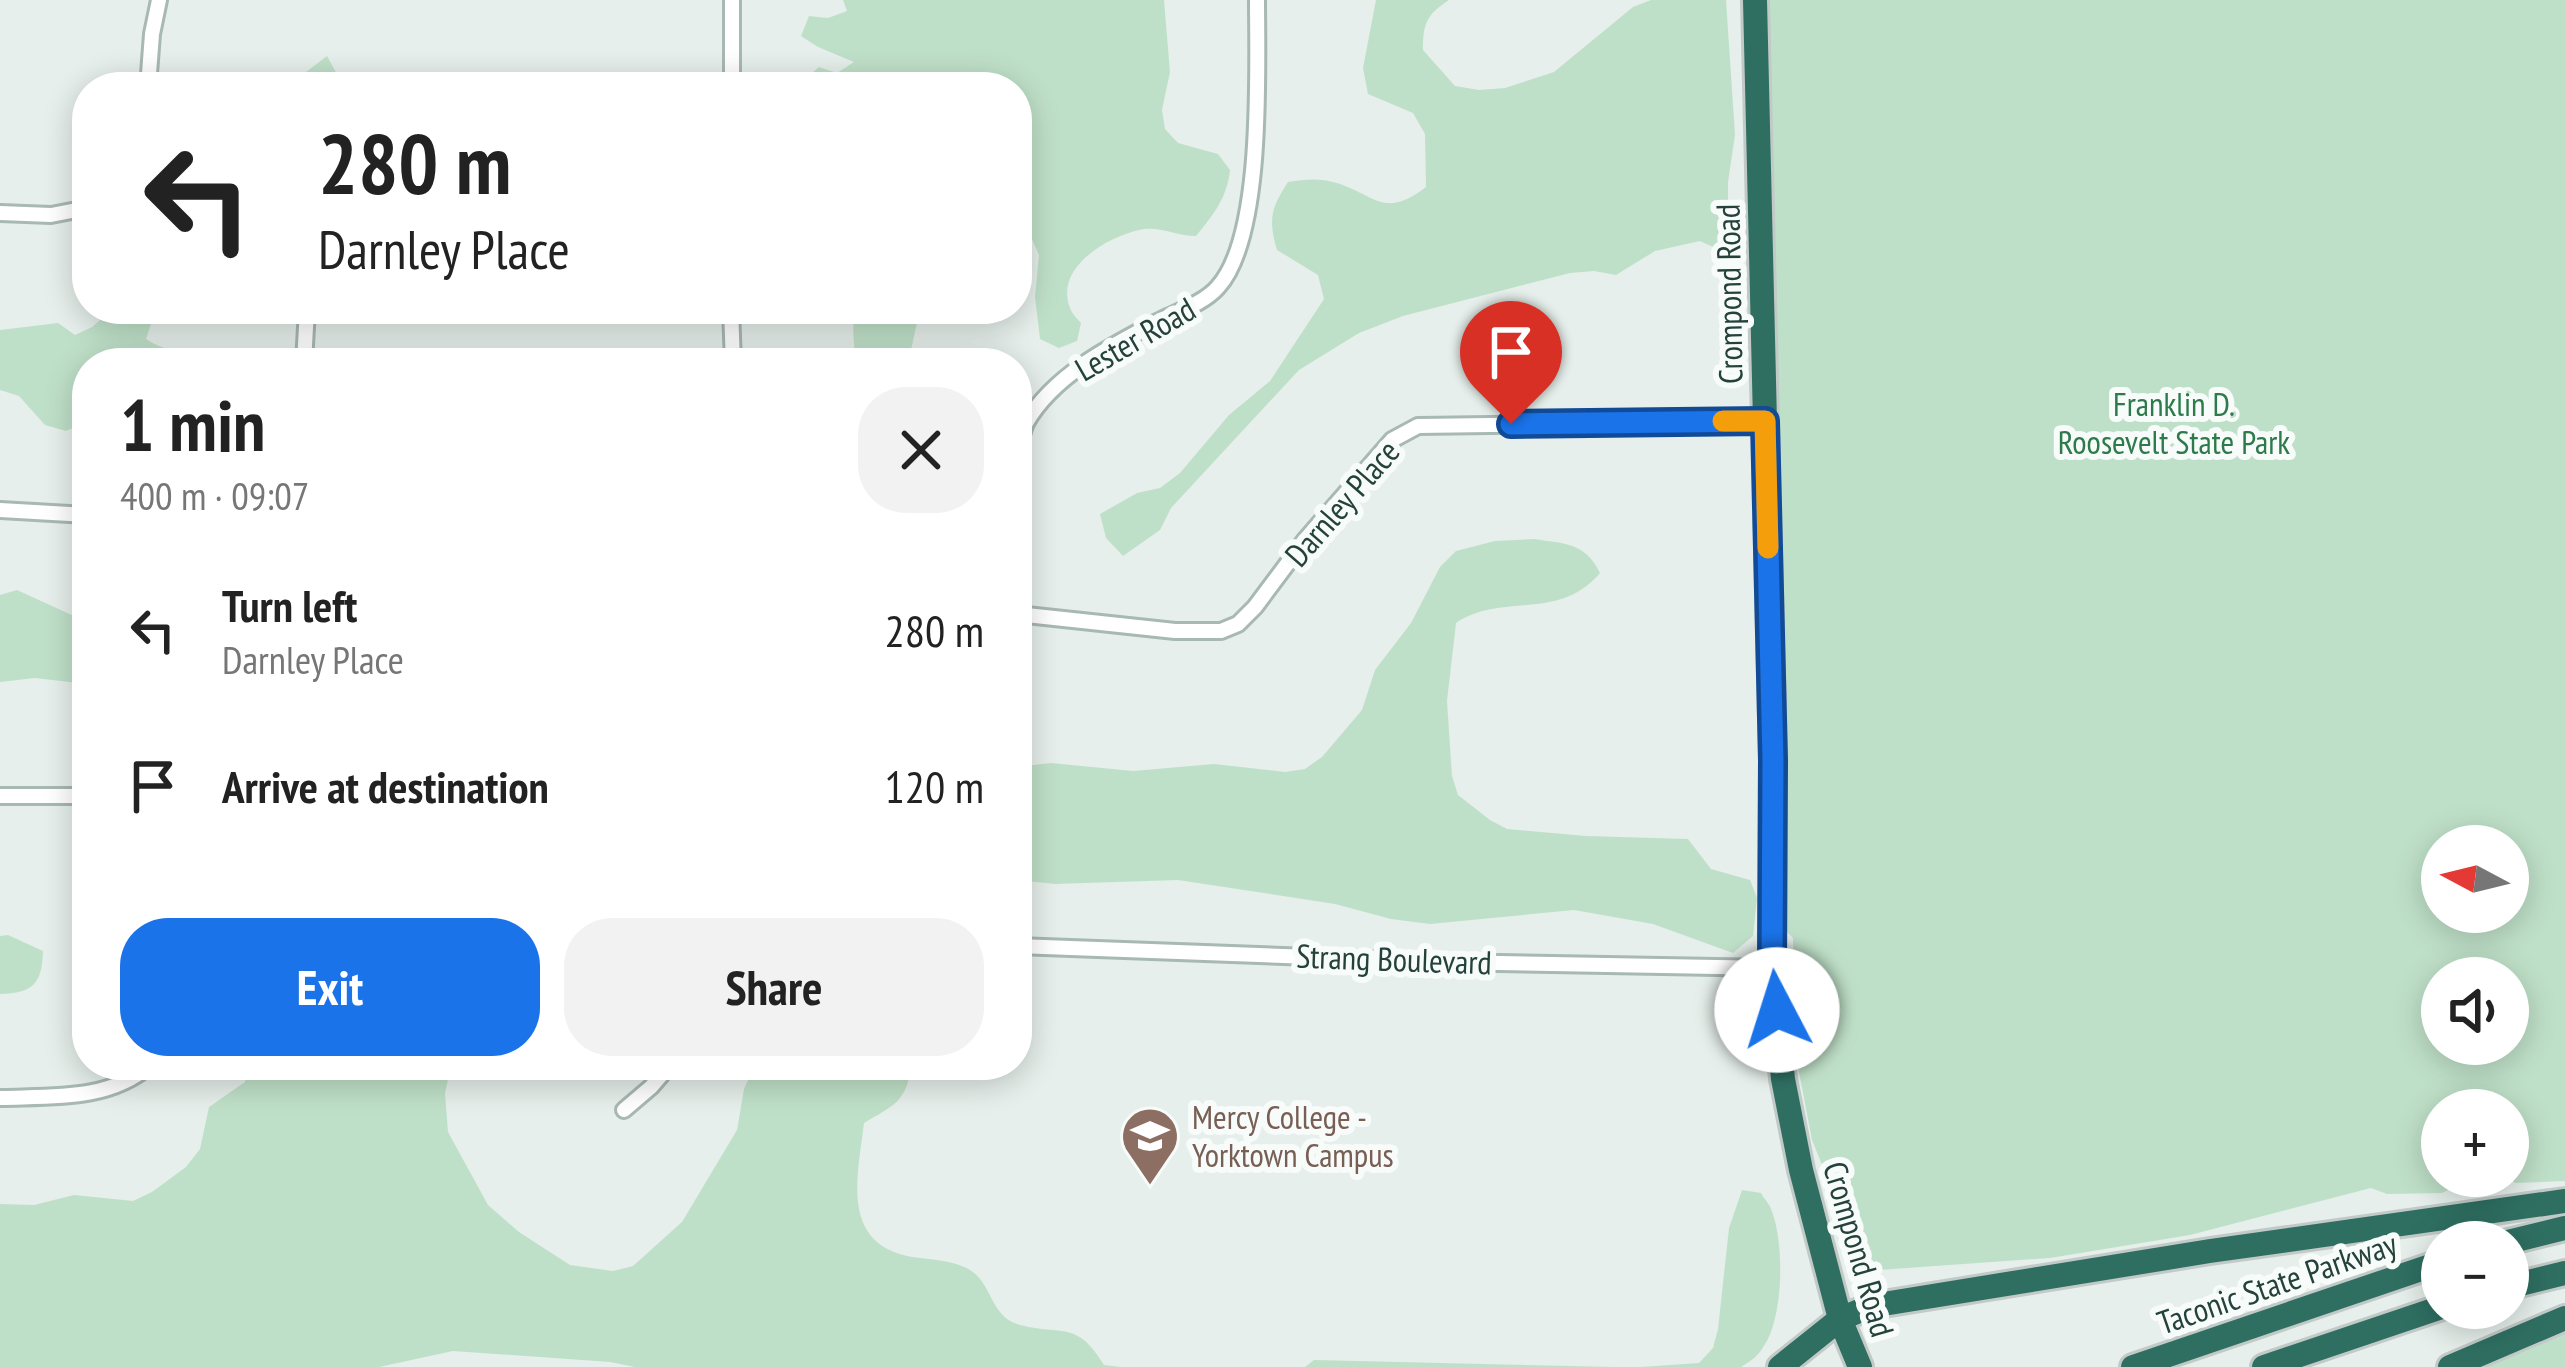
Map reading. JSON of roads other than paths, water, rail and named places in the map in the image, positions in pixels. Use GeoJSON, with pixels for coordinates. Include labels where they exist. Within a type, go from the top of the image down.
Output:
{"type":"FeatureCollection","features":[{"type":"Feature","properties":{"kind":"highway","name":"Crompond Road"},"geometry":{"type":"LineString","coordinates":[[1755,0],[1773,760],[1772,968],[1792,1127],[1840,1319],[1860,1367]]}},
{"type":"Feature","properties":{"kind":"highway"},"geometry":{"type":"LineString","coordinates":[[1780,1367],[1840,1319],[1871,1306],[2210,1251],[2565,1201]]}},
{"type":"Feature","properties":{"kind":"highway"},"geometry":{"type":"LineString","coordinates":[[2529,1237],[2565,1228]]}},
{"type":"Feature","properties":{"kind":"highway","name":"Taconic State Parkway"},"geometry":{"type":"LineString","coordinates":[[2133,1367],[2421,1269]]}},
{"type":"Feature","properties":{"kind":"highway"},"geometry":{"type":"LineString","coordinates":[[2529,1282],[2565,1274]]}},
{"type":"Feature","properties":{"kind":"highway"},"geometry":{"type":"LineString","coordinates":[[2264,1367],[2421,1314]]}},
{"type":"Feature","properties":{"kind":"highway"},"geometry":{"type":"LineString","coordinates":[[2450,1367],[2565,1318]]}},
{"type":"Feature","properties":{"kind":"street"},"geometry":{"type":"LineString","coordinates":[[150,72],[159,0]]}},
{"type":"Feature","properties":{"kind":"street"},"geometry":{"type":"LineString","coordinates":[[732,0],[732,72]]}},
{"type":"Feature","properties":{"kind":"street","name":"Lester Road"},"geometry":{"type":"LineString","coordinates":[[1032,414],[1060,383],[1093,359],[1200,302],[1228,273],[1254,170],[1257,0]]}},
{"type":"Feature","properties":{"kind":"street"},"geometry":{"type":"LineString","coordinates":[[0,212],[39,215],[72,210]]}},
{"type":"Feature","properties":{"kind":"street","name":"Darnley Place"},"geometry":{"type":"LineString","coordinates":[[1032,616],[1175,631],[1221,631],[1238,624],[1392,440],[1418,426],[1765,421]]}},
{"type":"Feature","properties":{"kind":"street"},"geometry":{"type":"LineString","coordinates":[[0,510],[72,514]]}},
{"type":"Feature","properties":{"kind":"street"},"geometry":{"type":"LineString","coordinates":[[0,796],[72,796]]}},
{"type":"Feature","properties":{"kind":"street","name":"Strang Boulevard"},"geometry":{"type":"LineString","coordinates":[[1032,947],[1772,968]]}},
{"type":"Feature","properties":{"kind":"street"},"geometry":{"type":"LineString","coordinates":[[0,1098],[98,1092],[131,1080]]}},
{"type":"Feature","properties":{"kind":"street"},"geometry":{"type":"LineString","coordinates":[[624,1110],[657,1080]]}},
{"type":"Feature","properties":{"kind":"place","name":"Mercy College - Yorktown Campus"},"geometry":{"type":"Point","coordinates":[1150,1187]}},
{"type":"Feature","properties":{"kind":"park label","name":"Franklin D. Roosevelt State Park"},"geometry":{"type":"Point","coordinates":[2174,423]}}]}
